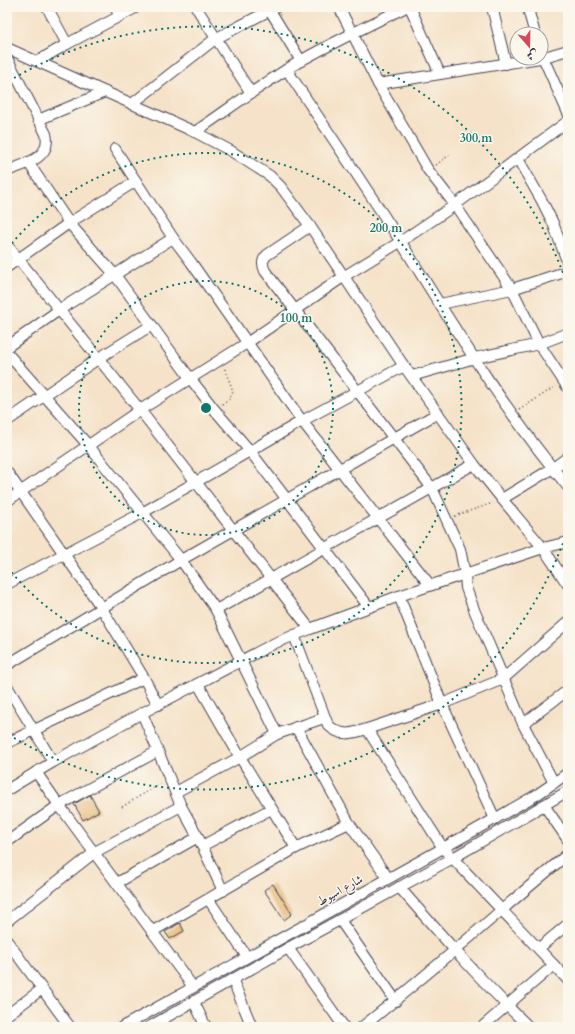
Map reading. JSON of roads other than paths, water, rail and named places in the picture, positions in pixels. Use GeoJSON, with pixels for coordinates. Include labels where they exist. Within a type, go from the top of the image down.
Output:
{"type":"FeatureCollection","features":[{"type":"Feature","properties":{"kind":"street"},"geometry":{"type":"LineString","coordinates":[[47,7],[67,44]]}},
{"type":"Feature","properties":{"kind":"street"},"geometry":{"type":"LineString","coordinates":[[38,61],[117,12],[137,7]]}},
{"type":"Feature","properties":{"kind":"street"},"geometry":{"type":"LineString","coordinates":[[196,7],[215,39],[251,93]]}},
{"type":"Feature","properties":{"kind":"street"},"geometry":{"type":"LineString","coordinates":[[339,7],[378,84],[428,170],[512,289],[539,344],[566,384]]}},
{"type":"Feature","properties":{"kind":"street"},"geometry":{"type":"LineString","coordinates":[[195,132],[251,93],[301,61],[351,33],[406,7]]}},
{"type":"Feature","properties":{"kind":"street"},"geometry":{"type":"LineString","coordinates":[[410,7],[440,74]]}},
{"type":"Feature","properties":{"kind":"street"},"geometry":{"type":"LineString","coordinates":[[492,7],[506,64]]}},
{"type":"Feature","properties":{"kind":"street"},"geometry":{"type":"LineString","coordinates":[[532,7],[530,13],[533,26]]}},
{"type":"Feature","properties":{"kind":"street"},"geometry":{"type":"LineString","coordinates":[[132,104],[215,39],[271,8],[301,61]]}},
{"type":"Feature","properties":{"kind":"street"},"geometry":{"type":"LineString","coordinates":[[7,48],[195,132],[231,151],[270,176],[281,187],[310,226],[404,366],[474,464],[502,500],[543,548],[568,585]]}},
{"type":"Feature","properties":{"kind":"street"},"geometry":{"type":"LineString","coordinates":[[549,55],[568,50]]}},
{"type":"Feature","properties":{"kind":"street"},"geometry":{"type":"LineString","coordinates":[[7,58],[48,140],[47,147],[43,154],[7,171]]}},
{"type":"Feature","properties":{"kind":"street"},"geometry":{"type":"LineString","coordinates":[[378,84],[509,63]]}},
{"type":"Feature","properties":{"kind":"street"},"geometry":{"type":"LineString","coordinates":[[545,66],[568,113]]}},
{"type":"Feature","properties":{"kind":"street"},"geometry":{"type":"LineString","coordinates":[[287,70],[475,358],[552,468],[568,486]]}},
{"type":"Feature","properties":{"kind":"street"},"geometry":{"type":"LineString","coordinates":[[38,120],[105,92]]}},
{"type":"Feature","properties":{"kind":"street"},"geometry":{"type":"LineString","coordinates":[[7,501],[140,410],[247,343],[343,277],[400,242],[454,205],[568,122]]}},
{"type":"Feature","properties":{"kind":"street"},"geometry":{"type":"LineString","coordinates":[[115,149],[173,238],[302,421],[430,586]]}},
{"type":"Feature","properties":{"kind":"street"},"geometry":{"type":"LineString","coordinates":[[518,159],[542,201],[568,264]]}},
{"type":"Feature","properties":{"kind":"street"},"geometry":{"type":"LineString","coordinates":[[28,162],[69,223],[115,275],[190,378],[250,451],[369,607]]}},
{"type":"Feature","properties":{"kind":"street"},"geometry":{"type":"LineString","coordinates":[[7,267],[69,223],[136,181]]}},
{"type":"Feature","properties":{"kind":"street"},"geometry":{"type":"LineString","coordinates":[[310,226],[267,255],[263,260],[264,271],[432,488],[460,549],[468,594],[503,679],[523,724],[554,783]]}},
{"type":"Feature","properties":{"kind":"street"},"geometry":{"type":"LineString","coordinates":[[7,347],[59,310],[173,238]]}},
{"type":"Feature","properties":{"kind":"street"},"geometry":{"type":"LineString","coordinates":[[7,245],[99,358],[272,578],[310,629]]}},
{"type":"Feature","properties":{"kind":"street"},"geometry":{"type":"LineString","coordinates":[[440,304],[512,289],[568,271]]}},
{"type":"Feature","properties":{"kind":"street"},"geometry":{"type":"LineString","coordinates":[[7,421],[99,358],[152,325]]}},
{"type":"Feature","properties":{"kind":"street"},"geometry":{"type":"LineString","coordinates":[[412,376],[475,358],[539,344],[568,333]]}},
{"type":"Feature","properties":{"kind":"street"},"geometry":{"type":"LineString","coordinates":[[7,353],[88,445],[181,560],[216,610],[242,660],[277,734]]}},
{"type":"Feature","properties":{"kind":"street"},"geometry":{"type":"LineString","coordinates":[[7,584],[142,513],[302,421],[404,366]]}},
{"type":"Feature","properties":{"kind":"street"},"geometry":{"type":"LineString","coordinates":[[7,664],[181,560],[438,413]]}},
{"type":"Feature","properties":{"kind":"street"},"geometry":{"type":"LineString","coordinates":[[502,500],[568,457]]}},
{"type":"Feature","properties":{"kind":"street"},"geometry":{"type":"LineString","coordinates":[[216,610],[474,464]]}},
{"type":"Feature","properties":{"kind":"street"},"geometry":{"type":"LineString","coordinates":[[7,472],[101,607],[144,678],[158,705]]}},
{"type":"Feature","properties":{"kind":"street"},"geometry":{"type":"LineString","coordinates":[[7,790],[53,762],[261,649],[294,635],[399,596],[543,548],[568,542]]}},
{"type":"Feature","properties":{"kind":"street"},"geometry":{"type":"LineString","coordinates":[[399,596],[442,704],[495,819]]}},
{"type":"Feature","properties":{"kind":"street"},"geometry":{"type":"LineString","coordinates":[[294,635],[324,718],[328,725],[339,732],[353,734],[442,704],[503,679],[568,622]]}},
{"type":"Feature","properties":{"kind":"street"},"geometry":{"type":"LineString","coordinates":[[7,743],[144,678]]}},
{"type":"Feature","properties":{"kind":"street"},"geometry":{"type":"LineString","coordinates":[[198,684],[271,809],[296,848]]}},
{"type":"Feature","properties":{"kind":"street"},"geometry":{"type":"LineString","coordinates":[[7,686],[53,762]]}},
{"type":"Feature","properties":{"kind":"street"},"geometry":{"type":"LineString","coordinates":[[523,724],[568,690]]}},
{"type":"Feature","properties":{"kind":"street"},"geometry":{"type":"LineString","coordinates":[[142,713],[181,806],[200,841],[223,891]]}},
{"type":"Feature","properties":{"kind":"street"},"geometry":{"type":"LineString","coordinates":[[176,792],[240,757],[277,734],[324,718]]}},
{"type":"Feature","properties":{"kind":"street"},"geometry":{"type":"LineString","coordinates":[[296,727],[349,822],[388,878]]}},
{"type":"Feature","properties":{"kind":"street"},"geometry":{"type":"LineString","coordinates":[[367,729],[443,848],[568,980]]}},
{"type":"Feature","properties":{"kind":"street"},"geometry":{"type":"LineString","coordinates":[[7,842],[58,805],[158,751]]}},
{"type":"Feature","properties":{"kind":"street"},"geometry":{"type":"LineString","coordinates":[[36,772],[58,805],[95,852],[194,987]]}},
{"type":"Feature","properties":{"kind":"street","name":"شارع اسيوط"},"geometry":{"type":"LineString","coordinates":[[122,1027],[495,819],[568,773]]}},
{"type":"Feature","properties":{"kind":"street"},"geometry":{"type":"LineString","coordinates":[[150,1027],[233,981],[288,948],[452,858],[568,791]]}},
{"type":"Feature","properties":{"kind":"street"},"geometry":{"type":"LineString","coordinates":[[544,805],[568,840]]}},
{"type":"Feature","properties":{"kind":"street"},"geometry":{"type":"LineString","coordinates":[[7,921],[95,852],[181,806]]}},
{"type":"Feature","properties":{"kind":"street"},"geometry":{"type":"LineString","coordinates":[[117,883],[200,841],[271,809]]}},
{"type":"Feature","properties":{"kind":"street"},"geometry":{"type":"LineString","coordinates":[[153,931],[296,848],[349,822]]}},
{"type":"Feature","properties":{"kind":"street"},"geometry":{"type":"LineString","coordinates":[[362,1027],[456,951],[502,909],[568,854]]}},
{"type":"Feature","properties":{"kind":"street"},"geometry":{"type":"LineString","coordinates":[[399,886],[456,951],[529,1027]]}},
{"type":"Feature","properties":{"kind":"street"},"geometry":{"type":"LineString","coordinates":[[208,900],[247,957]]}},
{"type":"Feature","properties":{"kind":"street"},"geometry":{"type":"LineString","coordinates":[[340,920],[396,1001]]}},
{"type":"Feature","properties":{"kind":"street"},"geometry":{"type":"LineString","coordinates":[[538,948],[568,924]]}},
{"type":"Feature","properties":{"kind":"street"},"geometry":{"type":"LineString","coordinates":[[7,941],[70,1027]]}},
{"type":"Feature","properties":{"kind":"street"},"geometry":{"type":"LineString","coordinates":[[288,948],[344,1027]]}},
{"type":"Feature","properties":{"kind":"street"},"geometry":{"type":"LineString","coordinates":[[482,1027],[554,965]]}},
{"type":"Feature","properties":{"kind":"street"},"geometry":{"type":"LineString","coordinates":[[233,981],[252,1027]]}},
{"type":"Feature","properties":{"kind":"street"},"geometry":{"type":"LineString","coordinates":[[7,1014],[42,989]]}},
{"type":"Feature","properties":{"kind":"street"},"geometry":{"type":"LineString","coordinates":[[194,1002],[206,1027]]}}]}
